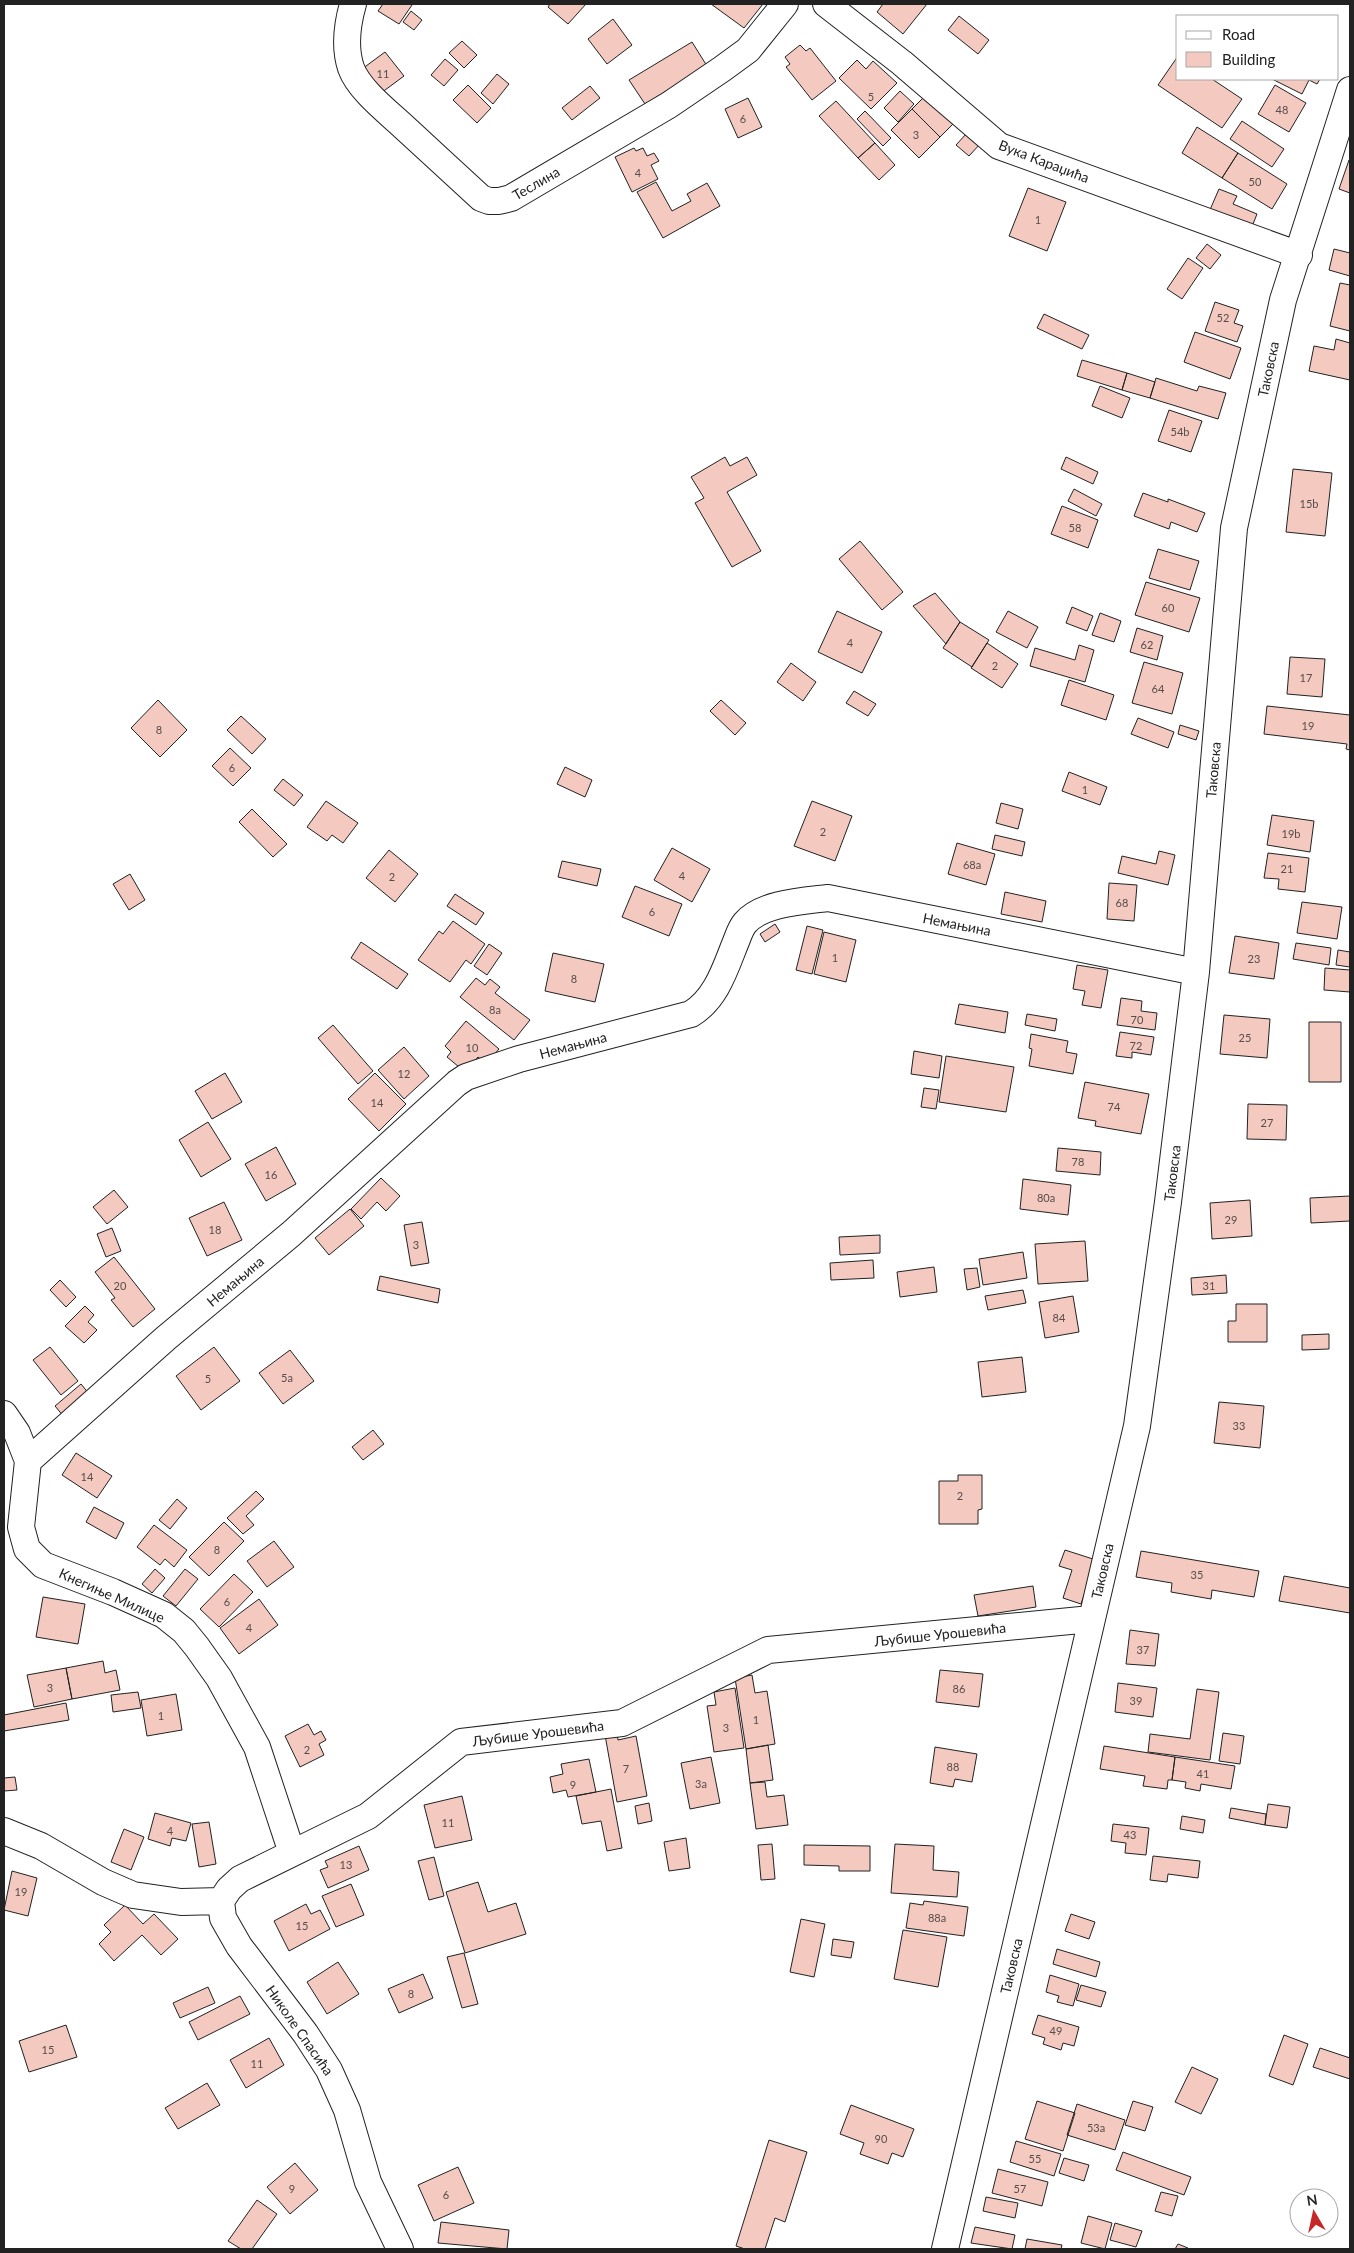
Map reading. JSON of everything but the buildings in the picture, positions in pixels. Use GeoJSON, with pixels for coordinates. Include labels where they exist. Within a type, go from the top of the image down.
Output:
{"type":"FeatureCollection","features":[{"type":"Feature","properties":{"kind":"street","name":"Теслина"},"geometry":{"type":"LineString","coordinates":[[353,4],[346,37],[347,52],[352,70],[358,80],[377,101],[481,198],[489,201],[499,201],[511,198],[661,110],[722,69],[748,50],[785,4]]}},
{"type":"Feature","properties":{"kind":"street","name":"Вука Караџића"},"geometry":{"type":"LineString","coordinates":[[826,4],[902,63],[1000,146],[1299,255]]}},
{"type":"Feature","properties":{"kind":"street","name":"Таковска"},"geometry":{"type":"LineString","coordinates":[[945,2249],[1137,1426],[1167,1212],[1196,972],[1234,528],[1283,300],[1299,255],[1350,90]]}},
{"type":"Feature","properties":{"kind":"street","name":"Немањина"},"geometry":{"type":"LineString","coordinates":[[28,1460],[166,1338],[291,1234],[457,1083],[466,1077],[519,1058],[692,1014],[701,1008],[711,996],[721,979],[740,930],[745,922],[757,914],[791,902],[828,898],[1196,972]]}},
{"type":"Feature","properties":{"kind":"street","name":"Кнегиње Милице"},"geometry":{"type":"LineString","coordinates":[[4,1414],[17,1432],[28,1460],[21,1527],[27,1549],[43,1565],[113,1592],[164,1615],[184,1631],[198,1646],[219,1678],[257,1747],[292,1853]]}},
{"type":"Feature","properties":{"kind":"street","name":"Љубише Урошевића"},"geometry":{"type":"LineString","coordinates":[[221,1901],[228,1889],[240,1879],[368,1816],[461,1742],[622,1723],[768,1650],[1091,1619]]}},
{"type":"Feature","properties":{"kind":"street"},"geometry":{"type":"LineString","coordinates":[[4,1831],[41,1846],[103,1882],[134,1895],[181,1902],[221,1901]]}},
{"type":"Feature","properties":{"kind":"street","name":"Николе Спасића"},"geometry":{"type":"LineString","coordinates":[[221,1901],[223,1918],[239,1946],[306,2033],[329,2070],[346,2110],[368,2182],[400,2249]]}}]}
